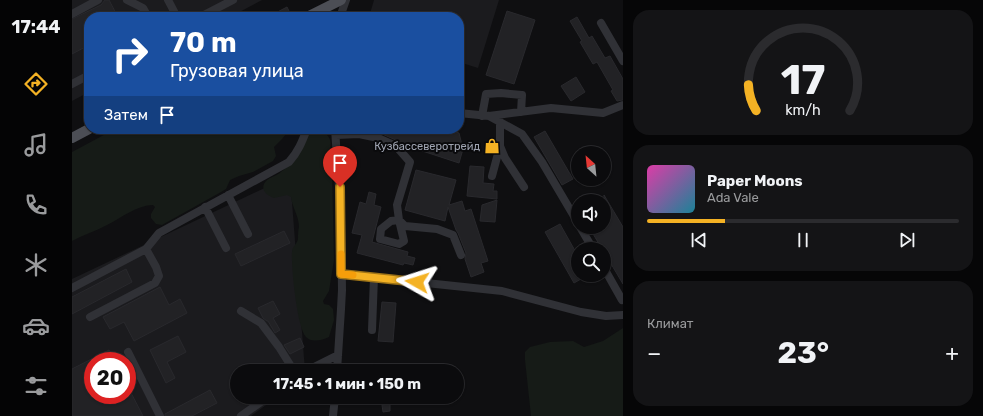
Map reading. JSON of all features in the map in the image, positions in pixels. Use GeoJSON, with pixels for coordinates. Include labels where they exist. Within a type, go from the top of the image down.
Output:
{"type":"FeatureCollection","features":[{"type":"Feature","properties":{"kind":"main road"},"geometry":{"type":"LineString","coordinates":[[317,12],[341,0]]}},
{"type":"Feature","properties":{"kind":"main road"},"geometry":{"type":"LineString","coordinates":[[72,138],[84,132]]}},
{"type":"Feature","properties":{"kind":"street"},"geometry":{"type":"LineString","coordinates":[[72,14],[98,0]]}},
{"type":"Feature","properties":{"kind":"street"},"geometry":{"type":"LineString","coordinates":[[127,0],[143,8],[145,12]]}},
{"type":"Feature","properties":{"kind":"street"},"geometry":{"type":"LineString","coordinates":[[168,0],[174,12]]}},
{"type":"Feature","properties":{"kind":"street"},"geometry":{"type":"LineString","coordinates":[[210,12],[234,0]]}},
{"type":"Feature","properties":{"kind":"street"},"geometry":{"type":"LineString","coordinates":[[342,12],[346,0]]}},
{"type":"Feature","properties":{"kind":"street"},"geometry":{"type":"LineString","coordinates":[[601,23],[623,61]]}},
{"type":"Feature","properties":{"kind":"street"},"geometry":{"type":"LineString","coordinates":[[72,84],[84,78]]}},
{"type":"Feature","properties":{"kind":"street"},"geometry":{"type":"LineString","coordinates":[[485,116],[486,94],[501,93],[522,95],[522,112]]}},
{"type":"Feature","properties":{"kind":"street"},"geometry":{"type":"LineString","coordinates":[[464,114],[485,116],[551,108],[603,113],[623,105]]}},
{"type":"Feature","properties":{"kind":"street"},"geometry":{"type":"LineString","coordinates":[[485,116],[522,134],[542,162],[571,211]]}},
{"type":"Feature","properties":{"kind":"street"},"geometry":{"type":"LineString","coordinates":[[492,176],[500,146],[500,122]]}},
{"type":"Feature","properties":{"kind":"street"},"geometry":{"type":"LineString","coordinates":[[72,288],[146,249],[159,232],[289,162],[296,153],[305,134]]}},
{"type":"Feature","properties":{"kind":"street"},"geometry":{"type":"LineString","coordinates":[[335,134],[341,216],[342,309],[337,364]]}},
{"type":"Feature","properties":{"kind":"street"},"geometry":{"type":"LineString","coordinates":[[359,134],[378,138],[396,146],[410,162],[398,205],[399,220],[405,226],[437,228],[453,234],[461,255]]}},
{"type":"Feature","properties":{"kind":"street"},"geometry":{"type":"LineString","coordinates":[[500,146],[505,158],[524,186]]}},
{"type":"Feature","properties":{"kind":"street"},"geometry":{"type":"LineString","coordinates":[[228,195],[248,234]]}},
{"type":"Feature","properties":{"kind":"street"},"geometry":{"type":"LineString","coordinates":[[205,208],[226,248]]}},
{"type":"Feature","properties":{"kind":"street"},"geometry":{"type":"LineString","coordinates":[[90,317],[155,283],[159,276],[156,267],[146,249]]}},
{"type":"Feature","properties":{"kind":"street"},"geometry":{"type":"LineString","coordinates":[[341,274],[502,291],[581,312],[606,316],[623,315]]}},
{"type":"Feature","properties":{"kind":"street"},"geometry":{"type":"LineString","coordinates":[[372,330],[374,278]]}},
{"type":"Feature","properties":{"kind":"street"},"geometry":{"type":"LineString","coordinates":[[611,280],[622,300]]}},
{"type":"Feature","properties":{"kind":"street"},"geometry":{"type":"LineString","coordinates":[[241,311],[261,323],[290,364]]}},
{"type":"Feature","properties":{"kind":"street"},"geometry":{"type":"LineString","coordinates":[[320,364],[338,355]]}},
{"type":"Feature","properties":{"kind":"street"},"geometry":{"type":"LineString","coordinates":[[136,368],[160,416]]}},
{"type":"Feature","properties":{"kind":"street"},"geometry":{"type":"LineString","coordinates":[[241,416],[258,404]]}},
{"type":"Feature","properties":{"kind":"street"},"geometry":{"type":"LineString","coordinates":[[333,416],[334,404]]}},
{"type":"Feature","properties":{"kind":"shaded area"},"geometry":{"type":"Polygon","coordinates":[[[72,0],[262,0],[239,12],[84,12],[84,95],[72,101],[72,0]]]}},
{"type":"Feature","properties":{"kind":"shaded area"},"geometry":{"type":"Polygon","coordinates":[[[374,0],[499,0],[478,68],[464,64],[464,12],[370,12],[374,0]]]}},
{"type":"Feature","properties":{"kind":"shaded area"},"geometry":{"type":"Polygon","coordinates":[[[106,134],[286,134],[274,147],[276,156],[273,161],[253,172],[230,180],[226,189],[162,225],[156,224],[151,218],[151,214],[155,207],[153,205],[141,207],[72,241],[72,152],[106,134]]]}},
{"type":"Feature","properties":{"kind":"shaded area"},"geometry":{"type":"Polygon","coordinates":[[[308,134],[326,134],[331,143],[326,158],[330,162],[332,171],[334,260],[329,291],[323,301],[324,304],[329,305],[333,309],[334,320],[329,337],[317,340],[311,340],[306,337],[297,310],[292,270],[292,252],[298,239],[299,227],[291,197],[287,195],[274,198],[269,196],[263,189],[267,180],[279,173],[295,158],[308,134]]]}},
{"type":"Feature","properties":{"kind":"shaded area"},"geometry":{"type":"Polygon","coordinates":[[[290,176],[304,364],[230,364],[230,404],[267,404],[251,416],[72,416],[72,279],[290,176]]]}},
{"type":"Feature","properties":{"kind":"shaded area"},"geometry":{"type":"Polygon","coordinates":[[[623,328],[623,416],[531,416],[525,360],[525,352],[530,347],[550,342],[573,341],[584,347],[603,341],[623,328]]]}},
{"type":"Feature","properties":{"kind":"building"},"geometry":{"type":"Polygon","coordinates":[[[105,0],[109,0],[115,12],[86,12],[101,5],[105,0]]]}},
{"type":"Feature","properties":{"kind":"building"},"geometry":{"type":"Polygon","coordinates":[[[287,7],[290,12],[278,12],[287,7]]]}},
{"type":"Feature","properties":{"kind":"building"},"geometry":{"type":"Polygon","coordinates":[[[507,11],[535,20],[514,84],[486,75],[507,11]]]}},
{"type":"Feature","properties":{"kind":"building"},"geometry":{"type":"Polygon","coordinates":[[[84,13],[84,48],[72,54],[72,19],[84,13]]]}},
{"type":"Feature","properties":{"kind":"building"},"geometry":{"type":"Polygon","coordinates":[[[577,17],[589,38],[592,36],[605,58],[610,56],[623,79],[623,100],[617,101],[611,91],[613,90],[597,62],[593,64],[580,42],[582,41],[570,21],[577,17]]]}},
{"type":"Feature","properties":{"kind":"building"},"geometry":{"type":"Polygon","coordinates":[[[576,77],[585,92],[571,101],[561,86],[576,77]]]}},
{"type":"Feature","properties":{"kind":"building"},"geometry":{"type":"Polygon","coordinates":[[[545,131],[571,176],[571,180],[562,185],[534,137],[545,131]]]}},
{"type":"Feature","properties":{"kind":"building"},"geometry":{"type":"Polygon","coordinates":[[[382,134],[459,134],[463,149],[459,163],[401,144],[398,141],[382,134]]]}},
{"type":"Feature","properties":{"kind":"building"},"geometry":{"type":"Polygon","coordinates":[[[470,166],[484,167],[483,183],[494,184],[493,191],[497,191],[497,199],[467,196],[470,166]]]}},
{"type":"Feature","properties":{"kind":"building"},"geometry":{"type":"Polygon","coordinates":[[[416,170],[456,180],[449,205],[462,201],[465,211],[471,209],[488,261],[481,263],[484,272],[471,277],[465,259],[466,253],[448,207],[445,221],[405,210],[416,170]]]}},
{"type":"Feature","properties":{"kind":"building"},"geometry":{"type":"Polygon","coordinates":[[[369,192],[376,194],[374,205],[381,207],[372,242],[408,252],[407,256],[415,258],[413,265],[404,263],[403,265],[357,253],[362,235],[352,233],[360,202],[366,204],[369,192]]]}},
{"type":"Feature","properties":{"kind":"building"},"geometry":{"type":"Polygon","coordinates":[[[497,200],[495,222],[480,221],[482,205],[497,200]]]}},
{"type":"Feature","properties":{"kind":"building"},"geometry":{"type":"Polygon","coordinates":[[[611,207],[623,227],[623,284],[611,264],[611,242],[598,242],[593,234],[611,234],[611,207]]]}},
{"type":"Feature","properties":{"kind":"building"},"geometry":{"type":"Polygon","coordinates":[[[560,224],[571,244],[571,278],[545,232],[560,224]]]}},
{"type":"Feature","properties":{"kind":"building"},"geometry":{"type":"Polygon","coordinates":[[[284,231],[290,243],[241,266],[235,254],[284,231]]]}},
{"type":"Feature","properties":{"kind":"building"},"geometry":{"type":"Polygon","coordinates":[[[126,269],[132,282],[72,314],[72,297],[126,269]]]}},
{"type":"Feature","properties":{"kind":"building"},"geometry":{"type":"Polygon","coordinates":[[[160,287],[169,305],[180,299],[187,313],[134,341],[124,322],[110,329],[103,317],[160,287]]]}},
{"type":"Feature","properties":{"kind":"building"},"geometry":{"type":"Polygon","coordinates":[[[273,301],[280,314],[273,318],[280,330],[275,333],[268,321],[263,318],[258,308],[273,301]]]}},
{"type":"Feature","properties":{"kind":"building"},"geometry":{"type":"Polygon","coordinates":[[[382,302],[396,303],[393,342],[378,341],[382,302]]]}},
{"type":"Feature","properties":{"kind":"building"},"geometry":{"type":"Polygon","coordinates":[[[178,336],[186,352],[167,362],[175,378],[166,383],[150,350],[178,336]]]}},
{"type":"Feature","properties":{"kind":"building"},"geometry":{"type":"Polygon","coordinates":[[[300,338],[304,347],[290,354],[284,345],[300,338]]]}},
{"type":"Feature","properties":{"kind":"building"},"geometry":{"type":"Polygon","coordinates":[[[84,363],[84,404],[136,404],[136,402],[143,416],[72,416],[72,369],[84,363]]]}},
{"type":"Feature","properties":{"kind":"building"},"geometry":{"type":"Polygon","coordinates":[[[210,390],[217,403],[192,416],[165,416],[165,414],[210,390]]]}},
{"type":"Feature","properties":{"kind":"building"},"geometry":{"type":"Polygon","coordinates":[[[390,404],[390,411],[383,412],[382,405],[390,404]]]}},
{"type":"Feature","properties":{"kind":"slow traffic"},"geometry":{"type":"LineString","coordinates":[[341,254],[341,274],[353,275]]}},
{"type":"Feature","properties":{"kind":"place","name":"Кузбассеверотрейд"},"geometry":{"type":"Point","coordinates":[492,146]}},
{"type":"Feature","properties":{"kind":"route"},"geometry":{"type":"LineString","coordinates":[[340,187],[341,274],[417,282]]}}]}
